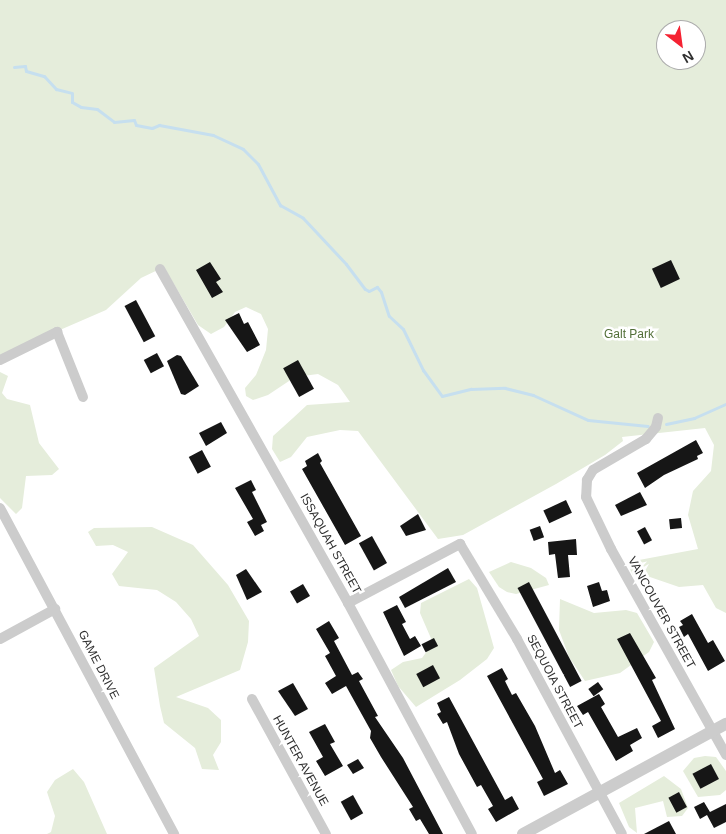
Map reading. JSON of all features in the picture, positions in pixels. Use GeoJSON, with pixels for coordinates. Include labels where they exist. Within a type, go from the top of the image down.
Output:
{"type":"FeatureCollection","features":[{"type":"Feature","properties":{"kind":"street","name":"ISSAQUAH STREET"},"geometry":{"type":"LineString","coordinates":[[160,269],[348,603],[472,834]]}},
{"type":"Feature","properties":{"kind":"street"},"geometry":{"type":"LineString","coordinates":[[0,360],[57,332],[83,397]]}},
{"type":"Feature","properties":{"kind":"street","name":"VANCOUVER STREET"},"geometry":{"type":"LineString","coordinates":[[658,418],[652,435],[600,466],[586,480],[588,504],[726,756]]}},
{"type":"Feature","properties":{"kind":"street","name":"GAME DRIVE"},"geometry":{"type":"LineString","coordinates":[[0,508],[174,834]]}},
{"type":"Feature","properties":{"kind":"street","name":"SEQUOIA STREET"},"geometry":{"type":"LineString","coordinates":[[348,603],[460,544],[517,639],[622,834]]}},
{"type":"Feature","properties":{"kind":"street"},"geometry":{"type":"LineString","coordinates":[[0,639],[55,609]]}},
{"type":"Feature","properties":{"kind":"street","name":"HUNTER AVENUE"},"geometry":{"type":"LineString","coordinates":[[252,699],[326,834]]}},
{"type":"Feature","properties":{"kind":"street"},"geometry":{"type":"LineString","coordinates":[[523,834],[726,724]]}},
{"type":"Feature","properties":{"kind":"green space","name":"Galt Park"},"geometry":{"type":"Polygon","coordinates":[[[0,0],[726,0],[726,613],[716,608],[703,585],[679,587],[647,576],[633,575],[630,569],[639,560],[698,549],[688,515],[693,491],[711,471],[714,445],[705,428],[622,437],[623,441],[605,455],[556,484],[463,535],[438,539],[358,431],[340,430],[307,437],[291,457],[280,462],[272,449],[273,436],[307,405],[350,402],[338,385],[318,374],[295,377],[268,395],[253,400],[246,396],[245,388],[256,375],[266,350],[268,329],[261,314],[246,307],[235,312],[224,327],[211,334],[198,325],[164,267],[141,278],[106,310],[0,356],[0,0]]]}},
{"type":"Feature","properties":{"kind":"green space"},"geometry":{"type":"Polygon","coordinates":[[[0,372],[8,376],[2,393],[7,399],[30,405],[39,443],[59,469],[52,475],[26,476],[22,508],[16,514],[0,498],[0,372]]]}},
{"type":"Feature","properties":{"kind":"green space"},"geometry":{"type":"Polygon","coordinates":[[[152,527],[193,545],[228,585],[249,621],[248,642],[240,670],[176,697],[208,708],[221,720],[221,742],[213,755],[219,770],[202,769],[195,748],[164,723],[160,706],[154,668],[199,636],[191,619],[176,602],[157,590],[119,586],[112,574],[128,552],[113,545],[96,546],[88,532],[94,528],[152,527]]]}},
{"type":"Feature","properties":{"kind":"green space"},"geometry":{"type":"Polygon","coordinates":[[[511,562],[531,568],[546,578],[549,585],[516,594],[507,592],[499,587],[489,572],[511,562]]]}},
{"type":"Feature","properties":{"kind":"green space"},"geometry":{"type":"Polygon","coordinates":[[[469,579],[477,588],[494,648],[487,659],[460,680],[416,707],[398,686],[391,670],[403,662],[422,658],[433,643],[420,613],[421,603],[469,579]]]}},
{"type":"Feature","properties":{"kind":"green space"},"geometry":{"type":"Polygon","coordinates":[[[560,599],[594,613],[626,610],[637,613],[654,642],[649,652],[620,673],[585,681],[569,657],[559,630],[560,599]]]}},
{"type":"Feature","properties":{"kind":"green space"},"geometry":{"type":"Polygon","coordinates":[[[716,757],[726,771],[726,790],[720,795],[698,797],[683,771],[694,758],[716,757]]]}},
{"type":"Feature","properties":{"kind":"green space"},"geometry":{"type":"Polygon","coordinates":[[[73,769],[84,782],[107,834],[47,834],[51,832],[55,816],[47,792],[55,780],[73,769]]]}},
{"type":"Feature","properties":{"kind":"green space"},"geometry":{"type":"Polygon","coordinates":[[[664,776],[681,789],[688,808],[682,816],[667,817],[663,801],[635,808],[637,833],[629,827],[619,803],[664,776]]]}},
{"type":"Feature","properties":{"kind":"building"},"geometry":{"type":"Polygon","coordinates":[[[671,260],[680,279],[661,288],[652,269],[671,260]]]}},
{"type":"Feature","properties":{"kind":"building"},"geometry":{"type":"Polygon","coordinates":[[[210,262],[221,279],[216,282],[223,292],[212,298],[196,270],[210,262]]]}},
{"type":"Feature","properties":{"kind":"building"},"geometry":{"type":"Polygon","coordinates":[[[136,300],[155,336],[144,342],[125,306],[136,300]]]}},
{"type":"Feature","properties":{"kind":"building"},"geometry":{"type":"Polygon","coordinates":[[[239,313],[244,324],[248,322],[260,345],[247,352],[225,320],[239,313]]]}},
{"type":"Feature","properties":{"kind":"building"},"geometry":{"type":"Polygon","coordinates":[[[157,353],[164,366],[151,373],[144,360],[157,353]]]}},
{"type":"Feature","properties":{"kind":"building"},"geometry":{"type":"Polygon","coordinates":[[[177,355],[181,356],[199,386],[185,395],[181,394],[167,361],[177,355]]]}},
{"type":"Feature","properties":{"kind":"building"},"geometry":{"type":"Polygon","coordinates":[[[298,360],[314,389],[299,397],[283,368],[298,360]]]}},
{"type":"Feature","properties":{"kind":"building"},"geometry":{"type":"Polygon","coordinates":[[[221,422],[227,433],[206,446],[199,433],[221,422]]]}},
{"type":"Feature","properties":{"kind":"building"},"geometry":{"type":"Polygon","coordinates":[[[696,440],[703,453],[697,456],[698,459],[664,475],[645,488],[637,473],[696,440]]]}},
{"type":"Feature","properties":{"kind":"building"},"geometry":{"type":"Polygon","coordinates":[[[202,450],[211,467],[198,474],[189,457],[202,450]]]}},
{"type":"Feature","properties":{"kind":"building"},"geometry":{"type":"Polygon","coordinates":[[[318,453],[322,461],[320,463],[361,536],[345,545],[302,469],[307,466],[305,461],[318,453]]]}},
{"type":"Feature","properties":{"kind":"building"},"geometry":{"type":"Polygon","coordinates":[[[251,480],[256,490],[252,492],[267,522],[261,525],[264,531],[255,536],[247,522],[253,519],[235,488],[251,480]]]}},
{"type":"Feature","properties":{"kind":"building"},"geometry":{"type":"Polygon","coordinates":[[[640,492],[647,505],[621,516],[615,505],[640,492]]]}},
{"type":"Feature","properties":{"kind":"building"},"geometry":{"type":"Polygon","coordinates":[[[566,500],[572,513],[549,523],[543,511],[566,500]]]}},
{"type":"Feature","properties":{"kind":"building"},"geometry":{"type":"Polygon","coordinates":[[[418,514],[426,530],[406,536],[400,526],[418,514]]]}},
{"type":"Feature","properties":{"kind":"building"},"geometry":{"type":"Polygon","coordinates":[[[681,518],[682,528],[670,529],[669,519],[681,518]]]}},
{"type":"Feature","properties":{"kind":"building"},"geometry":{"type":"Polygon","coordinates":[[[540,526],[544,537],[534,541],[530,530],[540,526]]]}},
{"type":"Feature","properties":{"kind":"building"},"geometry":{"type":"Polygon","coordinates":[[[645,527],[652,540],[644,544],[637,531],[645,527]]]}},
{"type":"Feature","properties":{"kind":"building"},"geometry":{"type":"Polygon","coordinates":[[[372,536],[387,563],[374,570],[359,543],[372,536]]]}},
{"type":"Feature","properties":{"kind":"building"},"geometry":{"type":"Polygon","coordinates":[[[576,539],[577,555],[568,555],[570,577],[558,578],[555,554],[549,555],[548,542],[576,539]]]}},
{"type":"Feature","properties":{"kind":"building"},"geometry":{"type":"Polygon","coordinates":[[[448,568],[456,582],[405,608],[399,597],[448,568]]]}},
{"type":"Feature","properties":{"kind":"building"},"geometry":{"type":"Polygon","coordinates":[[[246,569],[262,592],[247,600],[236,575],[246,569]]]}},
{"type":"Feature","properties":{"kind":"building"},"geometry":{"type":"Polygon","coordinates":[[[529,582],[582,681],[570,687],[518,588],[529,582]]]}},
{"type":"Feature","properties":{"kind":"building"},"geometry":{"type":"Polygon","coordinates":[[[599,582],[602,591],[607,590],[610,601],[593,607],[587,586],[599,582]]]}},
{"type":"Feature","properties":{"kind":"building"},"geometry":{"type":"Polygon","coordinates":[[[303,584],[310,596],[297,604],[290,592],[303,584]]]}},
{"type":"Feature","properties":{"kind":"building"},"geometry":{"type":"Polygon","coordinates":[[[397,605],[406,622],[402,624],[410,639],[415,636],[421,646],[404,656],[383,612],[397,605]]]}},
{"type":"Feature","properties":{"kind":"building"},"geometry":{"type":"Polygon","coordinates":[[[692,614],[708,643],[713,640],[725,661],[708,671],[688,634],[684,637],[679,627],[683,625],[680,621],[692,614]]]}},
{"type":"Feature","properties":{"kind":"building"},"geometry":{"type":"Polygon","coordinates":[[[329,621],[339,638],[334,641],[352,675],[358,672],[363,679],[359,681],[378,716],[375,717],[403,758],[443,834],[429,834],[420,819],[416,821],[409,809],[413,807],[370,738],[371,731],[346,686],[332,694],[325,683],[336,676],[325,656],[330,653],[316,629],[329,621]]]}},
{"type":"Feature","properties":{"kind":"building"},"geometry":{"type":"Polygon","coordinates":[[[630,633],[656,678],[652,680],[675,729],[658,738],[652,726],[661,721],[617,639],[630,633]]]}},
{"type":"Feature","properties":{"kind":"building"},"geometry":{"type":"Polygon","coordinates":[[[434,638],[438,646],[426,652],[422,644],[434,638]]]}},
{"type":"Feature","properties":{"kind":"building"},"geometry":{"type":"Polygon","coordinates":[[[433,665],[440,678],[423,687],[416,674],[433,665]]]}},
{"type":"Feature","properties":{"kind":"building"},"geometry":{"type":"Polygon","coordinates":[[[502,668],[508,679],[505,681],[512,695],[516,693],[535,726],[555,773],[560,770],[568,784],[544,796],[537,782],[543,779],[487,676],[502,668]]]}},
{"type":"Feature","properties":{"kind":"building"},"geometry":{"type":"Polygon","coordinates":[[[598,682],[603,689],[594,696],[588,689],[598,682]]]}},
{"type":"Feature","properties":{"kind":"building"},"geometry":{"type":"Polygon","coordinates":[[[293,683],[308,709],[295,716],[278,691],[293,683]]]}},
{"type":"Feature","properties":{"kind":"building"},"geometry":{"type":"Polygon","coordinates":[[[599,694],[605,704],[601,707],[618,737],[637,728],[642,738],[630,745],[633,751],[616,761],[588,712],[583,715],[577,706],[599,694]]]}},
{"type":"Feature","properties":{"kind":"building"},"geometry":{"type":"Polygon","coordinates":[[[449,697],[505,800],[512,796],[519,809],[496,822],[488,809],[493,806],[481,785],[477,787],[459,754],[447,722],[443,724],[437,714],[441,712],[437,703],[449,697]]]}},
{"type":"Feature","properties":{"kind":"building"},"geometry":{"type":"Polygon","coordinates":[[[325,724],[335,742],[330,744],[343,766],[325,776],[316,761],[323,757],[309,732],[325,724]]]}},
{"type":"Feature","properties":{"kind":"building"},"geometry":{"type":"Polygon","coordinates":[[[358,759],[364,768],[353,774],[347,765],[358,759]]]}},
{"type":"Feature","properties":{"kind":"building"},"geometry":{"type":"Polygon","coordinates":[[[711,764],[719,779],[700,789],[692,774],[711,764]]]}},
{"type":"Feature","properties":{"kind":"building"},"geometry":{"type":"Polygon","coordinates":[[[679,792],[687,807],[676,813],[668,798],[679,792]]]}},
{"type":"Feature","properties":{"kind":"building"},"geometry":{"type":"Polygon","coordinates":[[[353,795],[363,813],[351,820],[341,802],[353,795]]]}},
{"type":"Feature","properties":{"kind":"building"},"geometry":{"type":"Polygon","coordinates":[[[704,802],[710,812],[726,804],[726,822],[714,828],[707,815],[700,819],[694,807],[704,802]]]}},
{"type":"Feature","properties":{"kind":"building"},"geometry":{"type":"Polygon","coordinates":[[[669,821],[676,834],[644,834],[669,821]]]}},
{"type":"Feature","properties":{"kind":"waterway"},"geometry":{"type":"LineString","coordinates":[[14,67],[25,66],[26,71],[44,76],[56,89],[72,93],[72,102],[81,107],[97,109],[114,122],[134,120],[136,125],[152,128],[159,125],[213,135],[243,149],[258,164],[280,205],[303,218],[346,264],[365,289],[369,291],[377,287],[381,292],[389,316],[403,329],[423,370],[442,396],[471,389],[505,388],[533,395],[588,420],[648,426]]}},
{"type":"Feature","properties":{"kind":"waterway"},"geometry":{"type":"LineString","coordinates":[[666,424],[694,418],[726,404]]}}]}
